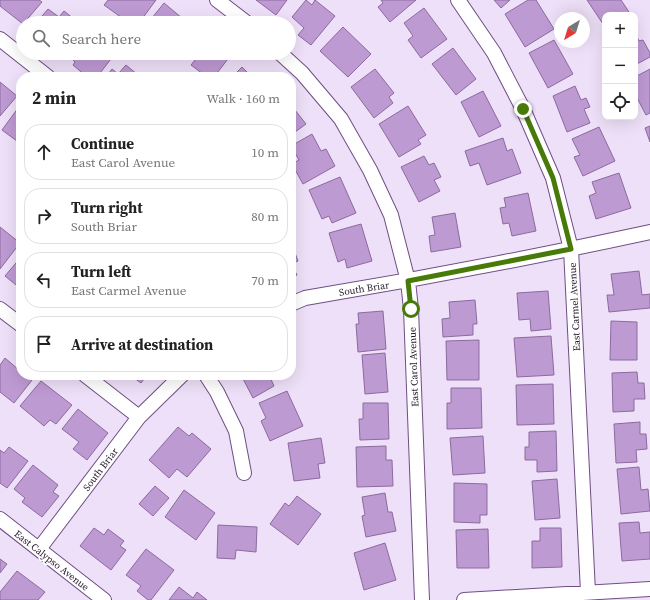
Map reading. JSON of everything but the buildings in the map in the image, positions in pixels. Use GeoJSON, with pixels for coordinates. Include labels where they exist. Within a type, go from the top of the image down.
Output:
{"type":"FeatureCollection","features":[{"type":"Feature","properties":{"kind":"street"},"geometry":{"type":"LineString","coordinates":[[217,0],[237,16]]}},
{"type":"Feature","properties":{"kind":"street","name":"East Carmel Avenue"},"geometry":{"type":"LineString","coordinates":[[458,0],[494,53],[523,109],[553,178],[571,249],[588,592]]}},
{"type":"Feature","properties":{"kind":"street"},"geometry":{"type":"LineString","coordinates":[[0,38],[16,51]]}},
{"type":"Feature","properties":{"kind":"street"},"geometry":{"type":"LineString","coordinates":[[27,60],[42,72]]}},
{"type":"Feature","properties":{"kind":"street","name":"East Carol Avenue"},"geometry":{"type":"LineString","coordinates":[[288,60],[302,73],[341,119],[370,170],[392,214],[408,281],[411,309],[422,600]]}},
{"type":"Feature","properties":{"kind":"street","name":"South Briar"},"geometry":{"type":"LineString","coordinates":[[296,302],[305,298],[408,281],[650,232]]}},
{"type":"Feature","properties":{"kind":"street"},"geometry":{"type":"LineString","coordinates":[[0,309],[16,321]]}},
{"type":"Feature","properties":{"kind":"street"},"geometry":{"type":"LineString","coordinates":[[91,380],[139,417]]}},
{"type":"Feature","properties":{"kind":"street","name":"South Briar"},"geometry":{"type":"LineString","coordinates":[[39,550],[139,417],[177,380]]}},
{"type":"Feature","properties":{"kind":"street"},"geometry":{"type":"LineString","coordinates":[[209,380],[217,392],[236,431],[244,473]]}},
{"type":"Feature","properties":{"kind":"street","name":"East Calypso Avenue"},"geometry":{"type":"LineString","coordinates":[[0,519],[104,600]]}},
{"type":"Feature","properties":{"kind":"street"},"geometry":{"type":"LineString","coordinates":[[464,600],[650,588]]}},
{"type":"Feature","properties":{"kind":"route"},"geometry":{"type":"LineString","coordinates":[[411,309],[408,281],[571,249],[553,178],[523,109]]}}]}
